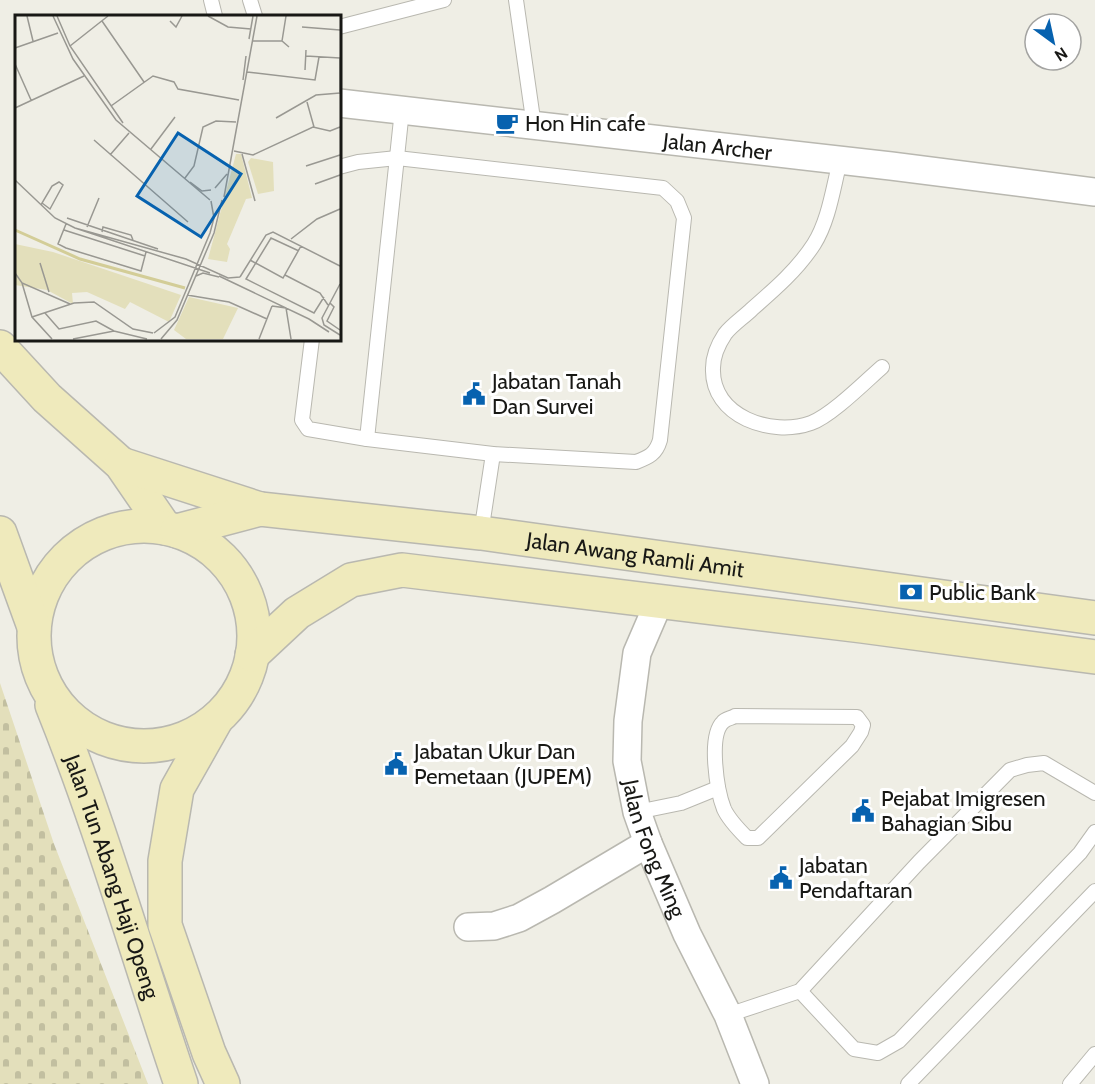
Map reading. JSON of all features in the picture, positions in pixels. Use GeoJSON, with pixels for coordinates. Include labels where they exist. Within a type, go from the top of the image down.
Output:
{"type":"FeatureCollection","features":[{"type":"Feature","properties":{"kind":"main road"},"geometry":{"type":"LineString","coordinates":[[0,347],[47,398],[121,464],[171,529]]}},
{"type":"Feature","properties":{"kind":"main road"},"geometry":{"type":"LineString","coordinates":[[121,464],[260,509]]}},
{"type":"Feature","properties":{"kind":"main road","name":"Jalan Awang Ramli Amit"},"geometry":{"type":"LineString","coordinates":[[171,529],[260,509],[481,533],[1095,618]]}},
{"type":"Feature","properties":{"kind":"main road"},"geometry":{"type":"LineString","coordinates":[[134,526],[171,529],[206,544],[229,566],[246,592],[254,623],[252,655],[240,690],[217,718],[187,737],[151,746],[115,742],[82,727],[55,703],[38,670],[34,649],[34,627],[40,598],[55,571],[77,548],[104,533],[134,526]]}},
{"type":"Feature","properties":{"kind":"main road"},"geometry":{"type":"LineString","coordinates":[[0,533],[34,627]]}},
{"type":"Feature","properties":{"kind":"main road","name":"Jalan Awang Ramli Amit"},"geometry":{"type":"LineString","coordinates":[[252,655],[297,613],[351,580],[402,570],[1095,657]]}},
{"type":"Feature","properties":{"kind":"main road","name":"Jalan Tun Abang Haji Openg"},"geometry":{"type":"LineString","coordinates":[[38,670],[79,771],[181,1084]]}},
{"type":"Feature","properties":{"kind":"main road","name":"Jalan Tun Abang Haji Openg"},"geometry":{"type":"LineString","coordinates":[[217,718],[177,789],[165,861],[165,925],[209,1053],[223,1084]]}},
{"type":"Feature","properties":{"kind":"street","name":"Jalan Archer"},"geometry":{"type":"LineString","coordinates":[[340,103],[1095,192]]}},
{"type":"Feature","properties":{"kind":"street","name":"Jalan Fong Ming"},"geometry":{"type":"LineString","coordinates":[[658,602],[637,652],[628,721],[627,761],[637,812],[687,934],[728,1015],[755,1084]]}},
{"type":"Feature","properties":{"kind":"street"},"geometry":{"type":"LineString","coordinates":[[468,927],[494,926],[519,918],[648,843]]}},
{"type":"Feature","properties":{"kind":"lane"},"geometry":{"type":"LineString","coordinates":[[211,0],[215,15]]}},
{"type":"Feature","properties":{"kind":"lane"},"geometry":{"type":"LineString","coordinates":[[250,0],[255,15]]}},
{"type":"Feature","properties":{"kind":"lane"},"geometry":{"type":"LineString","coordinates":[[340,27],[444,0]]}},
{"type":"Feature","properties":{"kind":"lane"},"geometry":{"type":"LineString","coordinates":[[516,0],[534,126]]}},
{"type":"Feature","properties":{"kind":"lane"},"geometry":{"type":"LineString","coordinates":[[367,439],[402,110]]}},
{"type":"Feature","properties":{"kind":"lane"},"geometry":{"type":"LineString","coordinates":[[312,340],[302,420],[308,429],[367,439],[493,454],[636,462],[650,457],[657,451],[684,218],[677,201],[663,188],[397,158],[358,162],[340,167]]}},
{"type":"Feature","properties":{"kind":"lane"},"geometry":{"type":"LineString","coordinates":[[840,161],[828,210],[816,242],[795,270],[726,332],[716,351],[712,368],[724,403],[740,417],[765,426],[789,426],[812,423],[855,391],[882,367]]}},
{"type":"Feature","properties":{"kind":"lane"},"geometry":{"type":"LineString","coordinates":[[481,533],[493,454]]}},
{"type":"Feature","properties":{"kind":"lane"},"geometry":{"type":"LineString","coordinates":[[735,716],[857,717],[863,725],[852,747],[758,838],[747,838],[737,828],[724,810],[718,788],[716,734],[723,722],[735,716]]}},
{"type":"Feature","properties":{"kind":"lane"},"geometry":{"type":"LineString","coordinates":[[728,1015],[800,991],[919,862],[1010,770],[1044,763],[1095,793]]}},
{"type":"Feature","properties":{"kind":"lane"},"geometry":{"type":"LineString","coordinates":[[637,812],[681,803],[718,788]]}},
{"type":"Feature","properties":{"kind":"lane"},"geometry":{"type":"LineString","coordinates":[[800,991],[854,1049],[878,1053],[899,1041],[1080,853],[1095,832]]}},
{"type":"Feature","properties":{"kind":"lane"},"geometry":{"type":"LineString","coordinates":[[908,1084],[1095,891]]}},
{"type":"Feature","properties":{"kind":"lane"},"geometry":{"type":"LineString","coordinates":[[1070,1084],[1095,1054]]}},
{"type":"Feature","properties":{"kind":"green space"},"geometry":{"type":"Polygon","coordinates":[[[0,683],[54,844],[148,1084],[0,1084],[0,683]]]}},
{"type":"Feature","properties":{"kind":"place","name":"Hon Hin cafe"},"geometry":{"type":"Point","coordinates":[507,123]}},
{"type":"Feature","properties":{"kind":"place","name":"Jabatan Tanah Dan Survei"},"geometry":{"type":"Point","coordinates":[474,394]}},
{"type":"Feature","properties":{"kind":"place","name":"Public Bank"},"geometry":{"type":"Point","coordinates":[911,592]}},
{"type":"Feature","properties":{"kind":"place","name":"Jabatan Ukur Dan Pemetaan (JUPEM)"},"geometry":{"type":"Point","coordinates":[396,764]}},
{"type":"Feature","properties":{"kind":"place","name":"Pejabat Imigresen Bahagian Sibu"},"geometry":{"type":"Point","coordinates":[863,811]}},
{"type":"Feature","properties":{"kind":"place","name":"Jabatan Pendaftaran"},"geometry":{"type":"Point","coordinates":[781,878]}}]}
